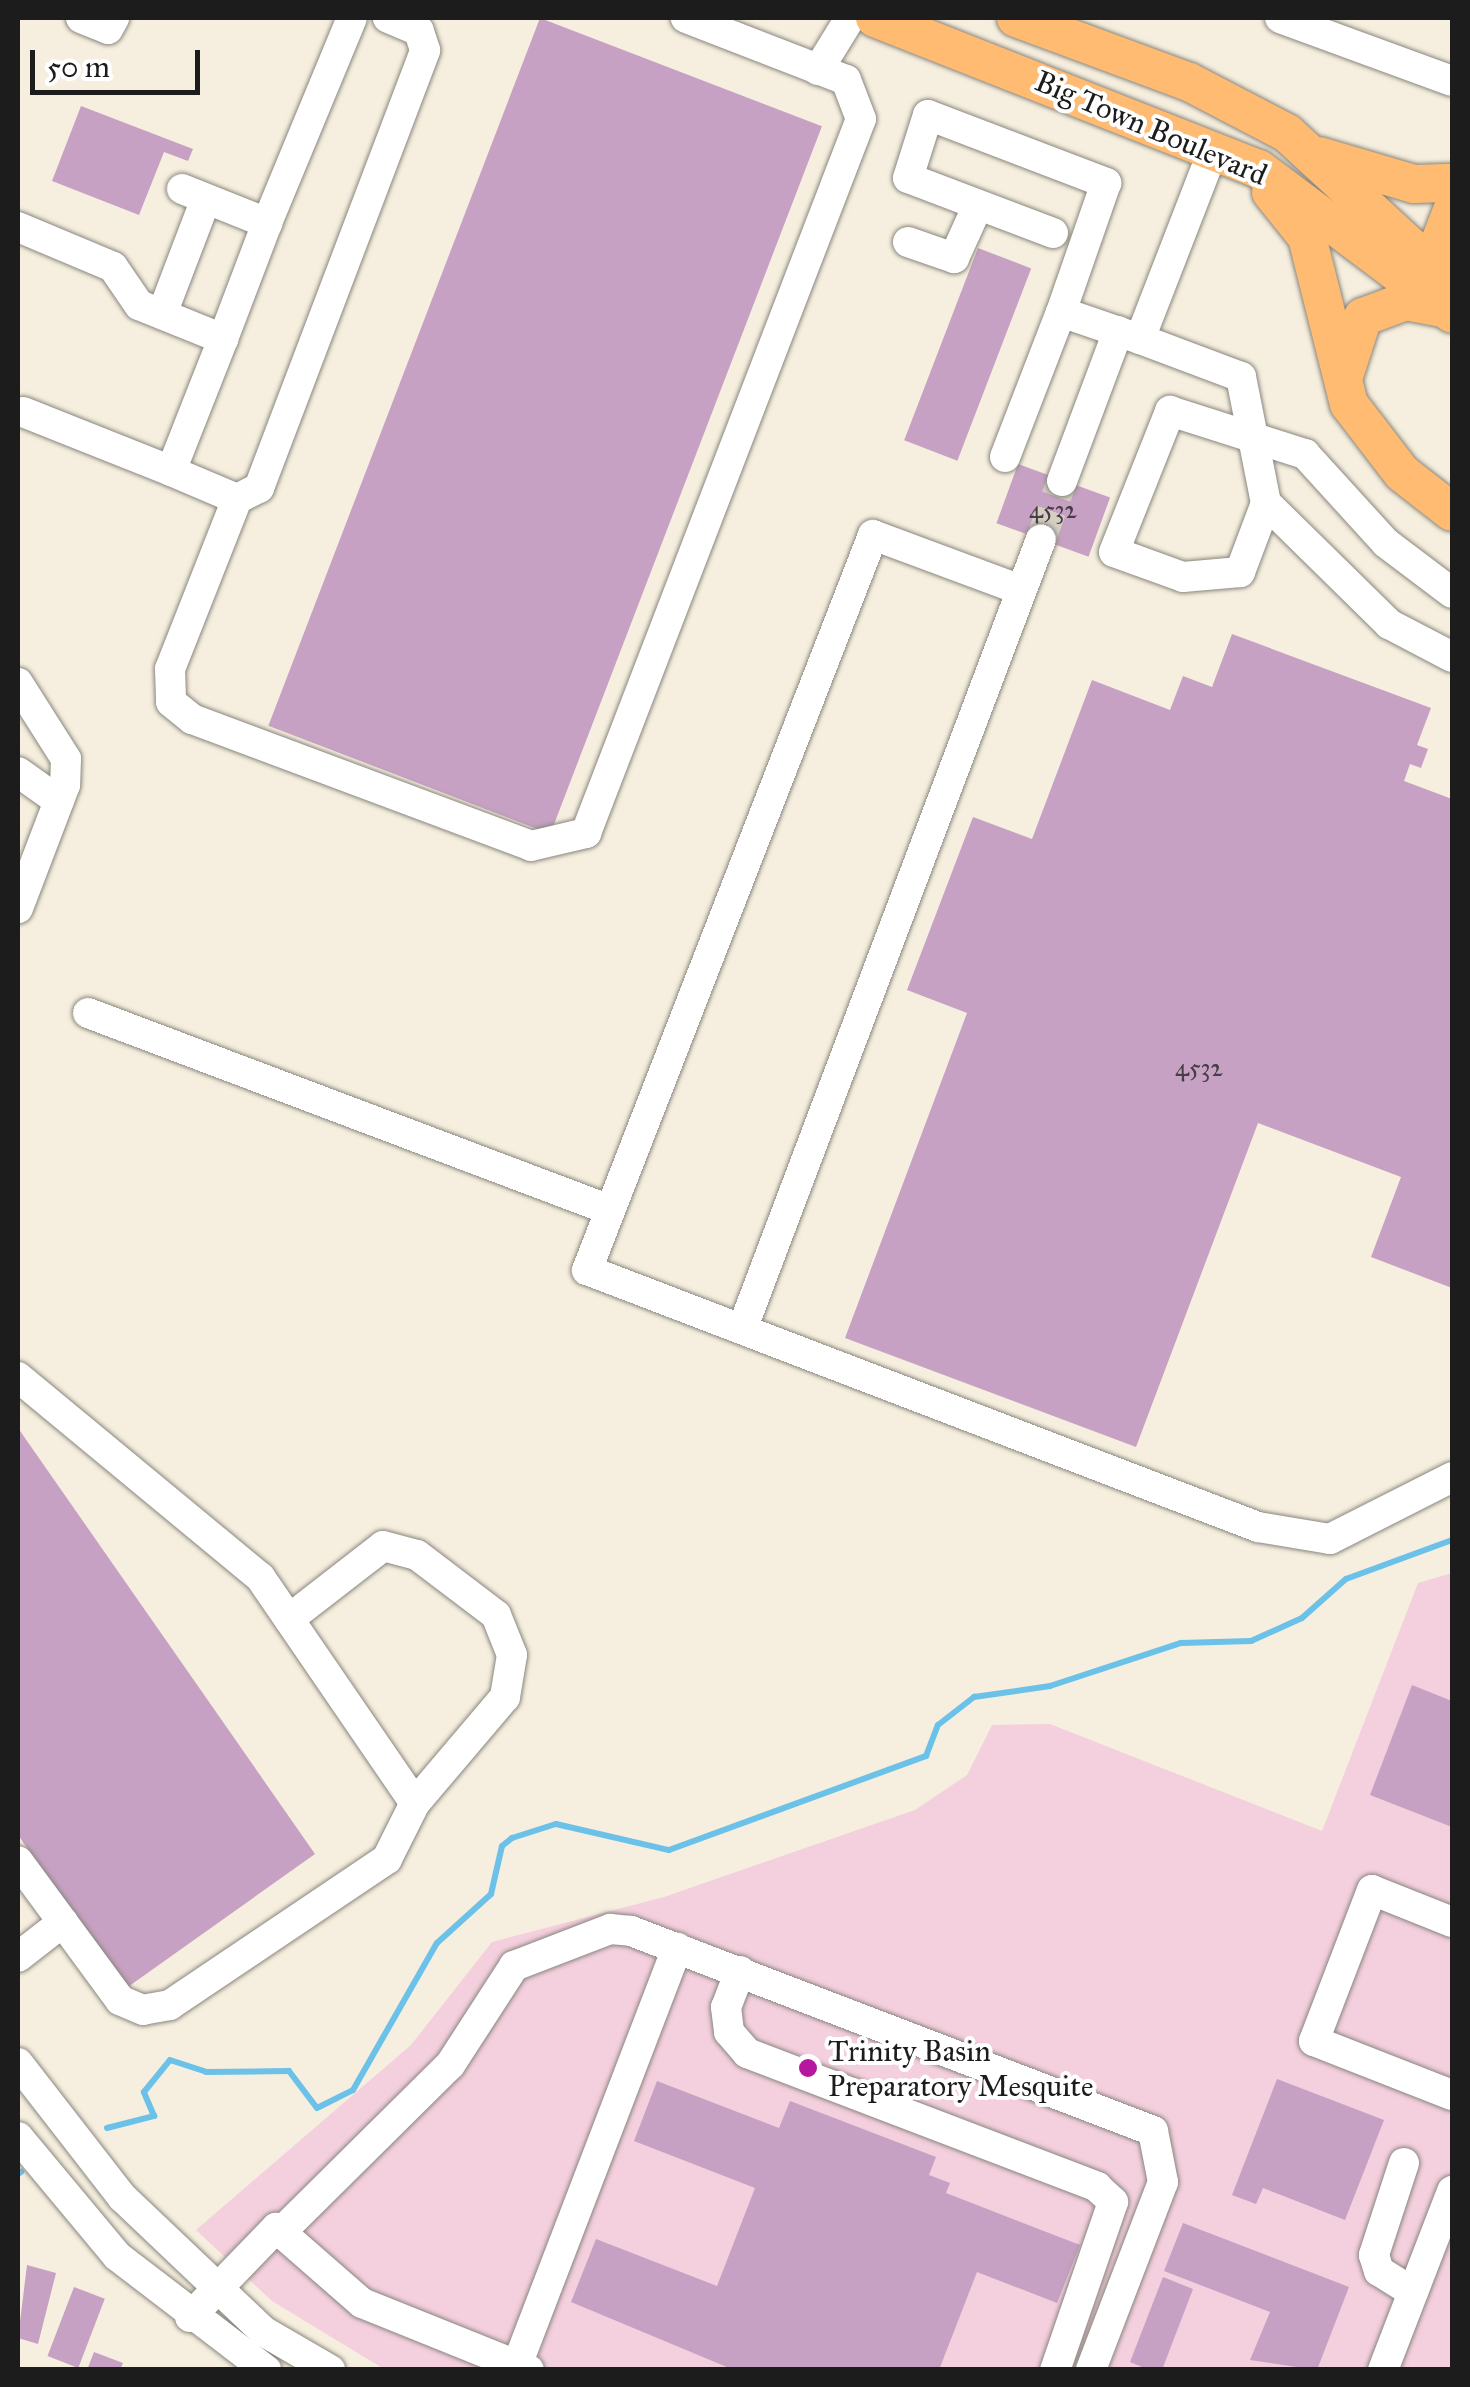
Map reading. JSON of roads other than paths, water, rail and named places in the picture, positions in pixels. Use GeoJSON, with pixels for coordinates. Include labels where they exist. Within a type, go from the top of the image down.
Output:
{"type":"FeatureCollection","features":[{"type":"Feature","properties":{"kind":"main road","name":"Big Town Boulevard"},"geometry":{"type":"LineString","coordinates":[[875,18],[1214,148],[1300,194],[1450,298]]}},
{"type":"Feature","properties":{"kind":"main road","name":"Big Town Boulevard"},"geometry":{"type":"LineString","coordinates":[[1035,21],[1235,104],[1312,153],[1450,298]]}},
{"type":"Feature","properties":{"kind":"main road"},"geometry":{"type":"LineString","coordinates":[[1235,104],[1214,148],[1276,196],[1307,238],[1346,396],[1402,473],[1452,512]]}},
{"type":"Feature","properties":{"kind":"main road"},"geometry":{"type":"LineString","coordinates":[[1312,153],[1414,184],[1452,183]]}},
{"type":"Feature","properties":{"kind":"main road"},"geometry":{"type":"LineString","coordinates":[[1346,396],[1344,359],[1362,316],[1406,301],[1450,298],[1436,252],[1452,211]]}},
{"type":"Feature","properties":{"kind":"street"},"geometry":{"type":"LineString","coordinates":[[81,18],[108,29],[114,18]]}},
{"type":"Feature","properties":{"kind":"street"},"geometry":{"type":"LineString","coordinates":[[171,472],[267,223],[352,18]]}},
{"type":"Feature","properties":{"kind":"street"},"geometry":{"type":"LineString","coordinates":[[388,18],[420,31],[425,50],[259,488],[237,499],[170,670],[171,702],[192,719],[531,846],[586,833],[860,120],[846,80],[686,18]]}},
{"type":"Feature","properties":{"kind":"street"},"geometry":{"type":"LineString","coordinates":[[818,70],[850,18]]}},
{"type":"Feature","properties":{"kind":"street"},"geometry":{"type":"LineString","coordinates":[[1280,18],[1452,82]]}},
{"type":"Feature","properties":{"kind":"street"},"geometry":{"type":"LineString","coordinates":[[1005,457],[1106,183],[928,115],[908,178],[1053,233]]}},
{"type":"Feature","properties":{"kind":"street"},"geometry":{"type":"LineString","coordinates":[[1062,481],[1214,148]]}},
{"type":"Feature","properties":{"kind":"street"},"geometry":{"type":"LineString","coordinates":[[162,314],[194,194],[267,223]]}},
{"type":"Feature","properties":{"kind":"street"},"geometry":{"type":"LineString","coordinates":[[908,242],[954,258],[978,205]]}},
{"type":"Feature","properties":{"kind":"street"},"geometry":{"type":"LineString","coordinates":[[18,227],[113,266],[139,305],[223,339]]}},
{"type":"Feature","properties":{"kind":"street"},"geometry":{"type":"LineString","coordinates":[[1061,312],[1241,378],[1254,443],[1266,502],[1240,572],[1182,578],[1114,552],[1170,411],[1254,443],[1304,454],[1386,543],[1452,593]]}},
{"type":"Feature","properties":{"kind":"street"},"geometry":{"type":"LineString","coordinates":[[24,412],[237,499]]}},
{"type":"Feature","properties":{"kind":"street"},"geometry":{"type":"LineString","coordinates":[[1266,502],[1389,624],[1452,657]]}},
{"type":"Feature","properties":{"kind":"street"},"geometry":{"type":"LineString","coordinates":[[1021,590],[873,535],[587,1270],[1258,1527],[1330,1539],[1452,1477]]}},
{"type":"Feature","properties":{"kind":"street"},"geometry":{"type":"LineString","coordinates":[[742,1327],[1040,540]]}},
{"type":"Feature","properties":{"kind":"street"},"geometry":{"type":"LineString","coordinates":[[18,683],[66,760],[59,801],[18,908]]}},
{"type":"Feature","properties":{"kind":"street"},"geometry":{"type":"LineString","coordinates":[[18,772],[59,801]]}},
{"type":"Feature","properties":{"kind":"street"},"geometry":{"type":"LineString","coordinates":[[88,1013],[610,1210]]}},
{"type":"Feature","properties":{"kind":"street"},"geometry":{"type":"LineString","coordinates":[[18,1377],[260,1576],[415,1802]]}},
{"type":"Feature","properties":{"kind":"street"},"geometry":{"type":"LineString","coordinates":[[18,1861],[120,2000],[143,2010],[170,2005],[387,1859],[415,1802],[505,1697],[512,1655],[496,1615],[418,1555],[383,1546],[289,1619]]}},
{"type":"Feature","properties":{"kind":"street"},"geometry":{"type":"LineString","coordinates":[[1452,1922],[1372,1890],[1314,2041],[1452,2095]]}},
{"type":"Feature","properties":{"kind":"street"},"geometry":{"type":"LineString","coordinates":[[18,1957],[63,1922]]}},
{"type":"Feature","properties":{"kind":"street"},"geometry":{"type":"LineString","coordinates":[[283,2230],[450,2065],[514,1966],[610,1929],[740,1971],[1152,2131],[1164,2182],[1090,2370]]}},
{"type":"Feature","properties":{"kind":"street"},"geometry":{"type":"LineString","coordinates":[[190,2318],[268,2230],[283,2230],[362,2304],[523,2367],[677,1948]]}},
{"type":"Feature","properties":{"kind":"street"},"geometry":{"type":"LineString","coordinates":[[740,1971],[726,2006],[729,2032],[746,2052],[1098,2187],[1113,2202],[1055,2370]]}},
{"type":"Feature","properties":{"kind":"street"},"geometry":{"type":"LineString","coordinates":[[18,2062],[82,2151],[215,2288],[263,2331],[330,2370]]}},
{"type":"Feature","properties":{"kind":"street"},"geometry":{"type":"LineString","coordinates":[[18,2136],[117,2256],[190,2318],[266,2370]]}},
{"type":"Feature","properties":{"kind":"street"},"geometry":{"type":"LineString","coordinates":[[1404,2163],[1374,2254],[1380,2272],[1413,2292]]}},
{"type":"Feature","properties":{"kind":"street"},"geometry":{"type":"LineString","coordinates":[[1384,2370],[1452,2191]]}},
{"type":"Feature","properties":{"kind":"waterway"},"geometry":{"type":"LineString","coordinates":[[107,2128],[154,2116],[144,2092],[170,2060],[206,2072],[289,2071],[317,2108],[353,2090],[437,1943],[491,1894],[502,1846],[512,1838],[556,1824],[669,1850],[926,1756],[938,1725],[974,1697],[1050,1686],[1181,1643],[1251,1641],[1302,1618],[1346,1579],[1452,1540]]}},
{"type":"Feature","properties":{"kind":"tunnel"},"geometry":{"type":"LineString","coordinates":[[1041,539],[1062,481]]}},
{"type":"Feature","properties":{"kind":"place","name":"Trinity Basin Preparatory Mesquite"},"geometry":{"type":"Point","coordinates":[808,2068]}}]}
